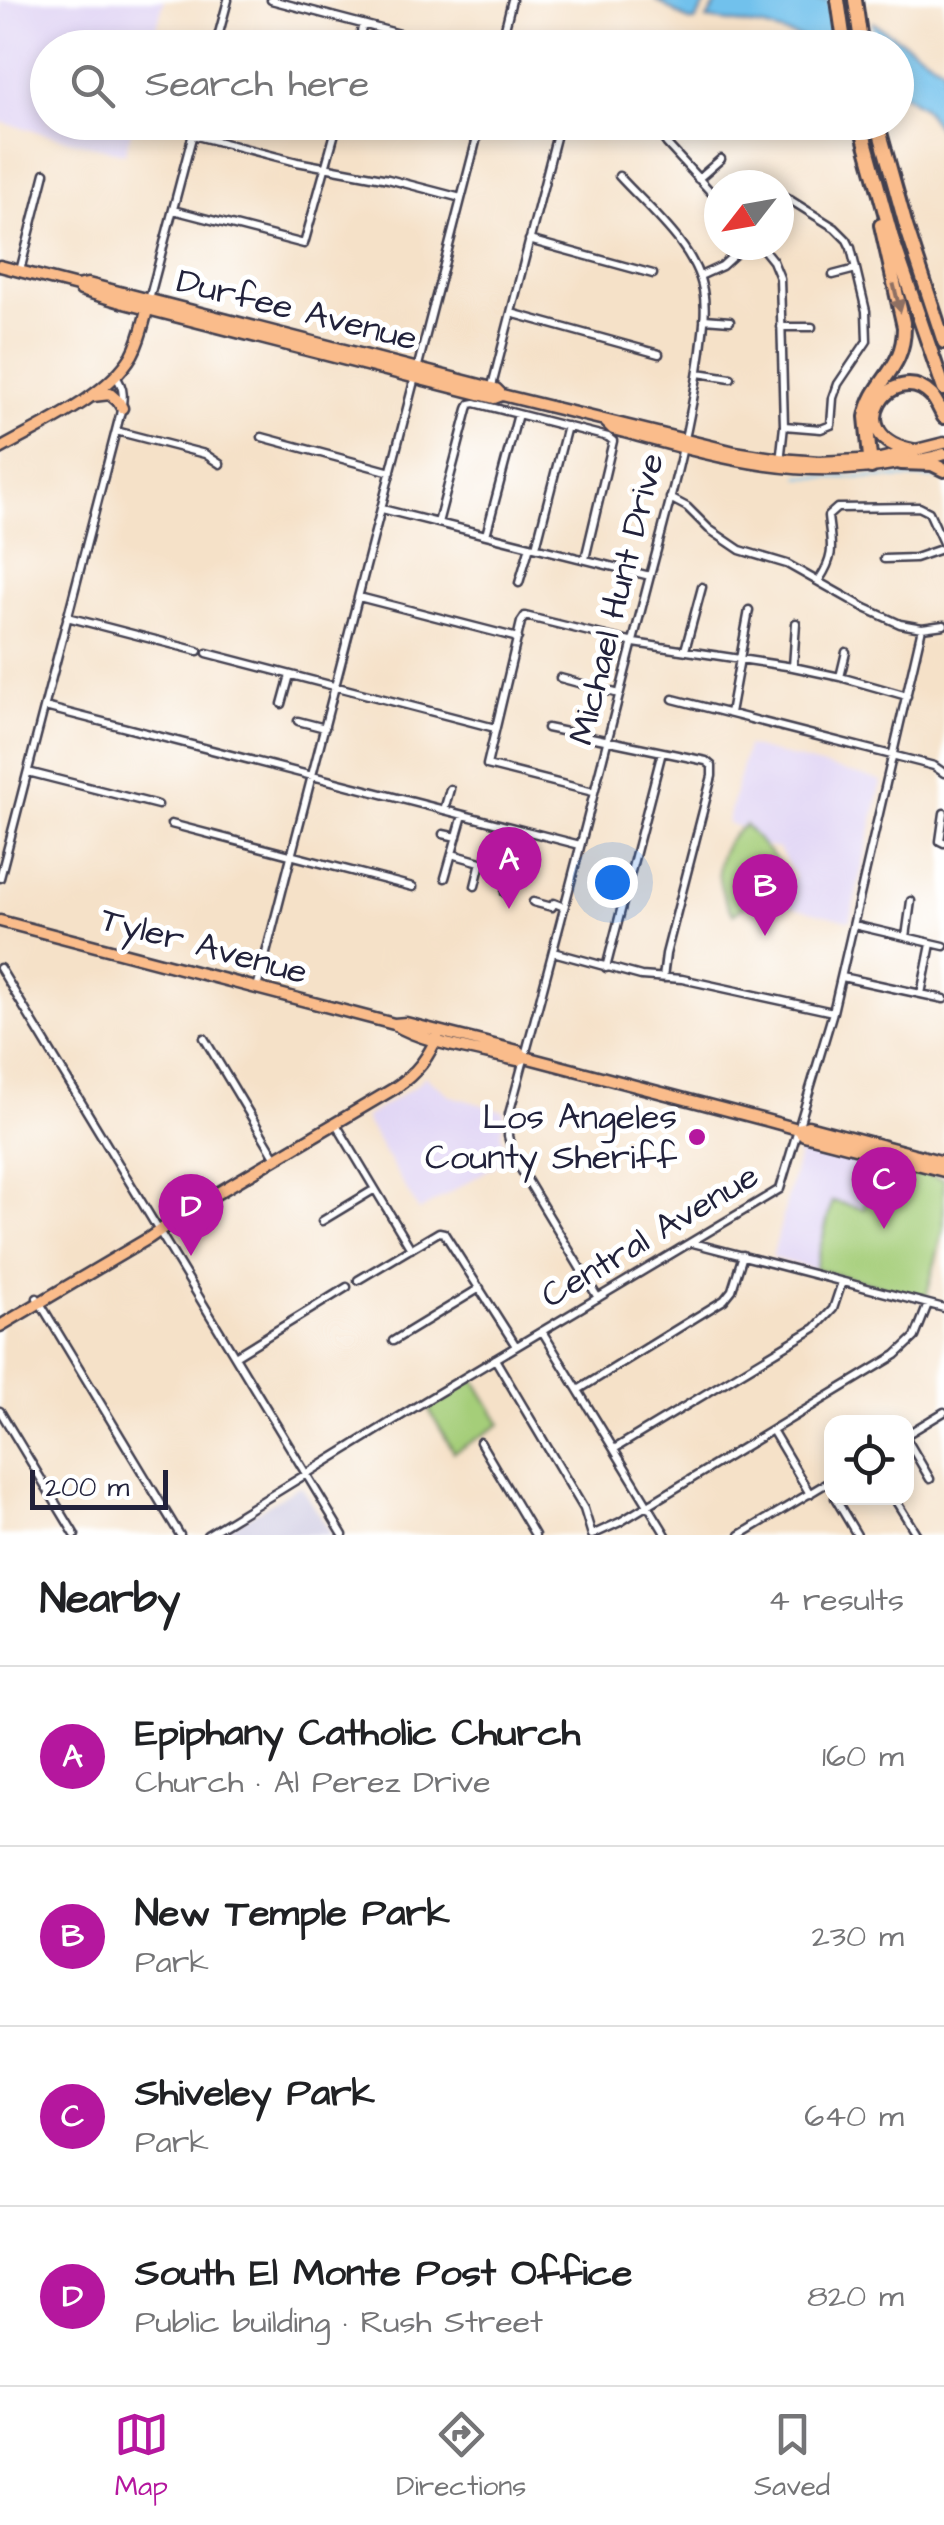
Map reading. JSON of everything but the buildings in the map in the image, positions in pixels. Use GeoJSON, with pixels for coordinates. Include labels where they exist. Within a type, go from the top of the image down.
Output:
{"type":"FeatureCollection","features":[{"type":"Feature","properties":{"kind":"highway"},"geometry":{"type":"LineString","coordinates":[[838,0],[842,30]]}},
{"type":"Feature","properties":{"kind":"highway"},"geometry":{"type":"LineString","coordinates":[[854,0],[859,30]]}},
{"type":"Feature","properties":{"kind":"highway"},"geometry":{"type":"LineString","coordinates":[[864,140],[880,202],[944,389]]}},
{"type":"Feature","properties":{"kind":"highway"},"geometry":{"type":"LineString","coordinates":[[882,140],[944,341]]}},
{"type":"Feature","properties":{"kind":"highway"},"geometry":{"type":"LineString","coordinates":[[871,464],[867,410],[872,396],[896,364],[904,338],[881,230],[880,202]]}},
{"type":"Feature","properties":{"kind":"highway"},"geometry":{"type":"LineString","coordinates":[[914,451],[892,446],[880,434],[876,409],[886,392],[906,385],[920,388],[935,400],[944,417]]}},
{"type":"Feature","properties":{"kind":"highway"},"geometry":{"type":"LineString","coordinates":[[902,463],[932,464],[944,470]]}},
{"type":"Feature","properties":{"kind":"main road","name":"Durfee Avenue"},"geometry":{"type":"LineString","coordinates":[[0,266],[77,286],[85,292],[606,422],[613,430],[780,464],[871,464]]}},
{"type":"Feature","properties":{"kind":"main road"},"geometry":{"type":"LineString","coordinates":[[0,449],[92,396],[116,376],[131,357],[148,305]]}},
{"type":"Feature","properties":{"kind":"main road"},"geometry":{"type":"LineString","coordinates":[[92,396],[110,394],[122,408]]}},
{"type":"Feature","properties":{"kind":"main road"},"geometry":{"type":"LineString","coordinates":[[871,464],[944,443]]}},
{"type":"Feature","properties":{"kind":"main road"},"geometry":{"type":"LineString","coordinates":[[871,464],[902,463],[944,454]]}},
{"type":"Feature","properties":{"kind":"main road","name":"Tyler Avenue"},"geometry":{"type":"LineString","coordinates":[[0,922],[394,1024],[406,1032],[438,1036],[517,1060],[525,1057],[798,1129]]}},
{"type":"Feature","properties":{"kind":"main road"},"geometry":{"type":"LineString","coordinates":[[0,1323],[408,1080],[433,1049],[438,1036]]}},
{"type":"Feature","properties":{"kind":"main road"},"geometry":{"type":"LineString","coordinates":[[944,1162],[808,1126],[798,1129],[804,1135],[944,1171]]}},
{"type":"Feature","properties":{"kind":"street"},"geometry":{"type":"LineString","coordinates":[[220,30],[228,0]]}},
{"type":"Feature","properties":{"kind":"street"},"geometry":{"type":"LineString","coordinates":[[270,0],[386,30]]}},
{"type":"Feature","properties":{"kind":"street"},"geometry":{"type":"LineString","coordinates":[[504,30],[512,0]]}},
{"type":"Feature","properties":{"kind":"street"},"geometry":{"type":"LineString","coordinates":[[362,30],[363,24]]}},
{"type":"Feature","properties":{"kind":"street"},"geometry":{"type":"LineString","coordinates":[[148,305],[191,140]]}},
{"type":"Feature","properties":{"kind":"street"},"geometry":{"type":"LineString","coordinates":[[217,140],[461,198]]}},
{"type":"Feature","properties":{"kind":"street"},"geometry":{"type":"LineString","coordinates":[[173,210],[304,244],[333,140]]}},
{"type":"Feature","properties":{"kind":"street"},"geometry":{"type":"LineString","coordinates":[[257,988],[476,140]]}},
{"type":"Feature","properties":{"kind":"street"},"geometry":{"type":"LineString","coordinates":[[490,392],[555,140]]}},
{"type":"Feature","properties":{"kind":"street"},"geometry":{"type":"LineString","coordinates":[[666,140],[704,185]]}},
{"type":"Feature","properties":{"kind":"street"},"geometry":{"type":"LineString","coordinates":[[698,179],[721,159]]}},
{"type":"Feature","properties":{"kind":"street"},"geometry":{"type":"LineString","coordinates":[[20,271],[46,173]]}},
{"type":"Feature","properties":{"kind":"street","name":"Michael Hunt Drive"},"geometry":{"type":"LineString","coordinates":[[598,1298],[514,1158],[508,1136],[509,1114],[634,643],[698,373],[704,319],[700,276],[682,245],[619,176]]}},
{"type":"Feature","properties":{"kind":"street"},"geometry":{"type":"LineString","coordinates":[[784,426],[831,425],[838,384],[868,334],[851,248],[842,234],[794,203]]}},
{"type":"Feature","properties":{"kind":"street"},"geometry":{"type":"LineString","coordinates":[[528,240],[653,274]]}},
{"type":"Feature","properties":{"kind":"street"},"geometry":{"type":"LineString","coordinates":[[700,276],[729,260]]}},
{"type":"Feature","properties":{"kind":"street"},"geometry":{"type":"LineString","coordinates":[[772,260],[780,278],[784,426],[780,464]]}},
{"type":"Feature","properties":{"kind":"street"},"geometry":{"type":"LineString","coordinates":[[833,275],[856,269]]}},
{"type":"Feature","properties":{"kind":"street"},"geometry":{"type":"LineString","coordinates":[[510,313],[659,354]]}},
{"type":"Feature","properties":{"kind":"street"},"geometry":{"type":"LineString","coordinates":[[704,319],[730,321]]}},
{"type":"Feature","properties":{"kind":"street"},"geometry":{"type":"LineString","coordinates":[[781,327],[812,327]]}},
{"type":"Feature","properties":{"kind":"street"},"geometry":{"type":"LineString","coordinates":[[698,373],[732,378]]}},
{"type":"Feature","properties":{"kind":"street"},"geometry":{"type":"LineString","coordinates":[[0,878],[6,836],[28,772],[122,408],[123,388],[116,376]]}},
{"type":"Feature","properties":{"kind":"street"},"geometry":{"type":"LineString","coordinates":[[438,523],[470,404],[475,402],[613,440],[586,560]]}},
{"type":"Feature","properties":{"kind":"street"},"geometry":{"type":"LineString","coordinates":[[486,535],[518,414]]}},
{"type":"Feature","properties":{"kind":"street"},"geometry":{"type":"LineString","coordinates":[[520,582],[567,426]]}},
{"type":"Feature","properties":{"kind":"street"},"geometry":{"type":"LineString","coordinates":[[116,431],[205,454],[220,464]]}},
{"type":"Feature","properties":{"kind":"street"},"geometry":{"type":"LineString","coordinates":[[262,437],[391,472]]}},
{"type":"Feature","properties":{"kind":"street"},"geometry":{"type":"LineString","coordinates":[[670,498],[740,550],[787,564],[865,608],[900,624],[922,628],[944,625]]}},
{"type":"Feature","properties":{"kind":"street"},"geometry":{"type":"LineString","coordinates":[[818,580],[831,561],[831,512],[842,508],[919,507],[929,512],[944,546],[915,558],[884,559]]}},
{"type":"Feature","properties":{"kind":"street"},"geometry":{"type":"LineString","coordinates":[[382,509],[650,576]]}},
{"type":"Feature","properties":{"kind":"street"},"geometry":{"type":"LineString","coordinates":[[685,650],[702,587]]}},
{"type":"Feature","properties":{"kind":"street"},"geometry":{"type":"LineString","coordinates":[[360,597],[518,638]]}},
{"type":"Feature","properties":{"kind":"street"},"geometry":{"type":"LineString","coordinates":[[730,712],[749,610]]}},
{"type":"Feature","properties":{"kind":"street"},"geometry":{"type":"LineString","coordinates":[[593,792],[486,765],[525,616],[634,643],[840,677],[906,696]]}},
{"type":"Feature","properties":{"kind":"street"},"geometry":{"type":"LineString","coordinates":[[67,617],[495,728]]}},
{"type":"Feature","properties":{"kind":"street"},"geometry":{"type":"LineString","coordinates":[[792,667],[796,623]]}},
{"type":"Feature","properties":{"kind":"street","name":"Central Avenue"},"geometry":{"type":"LineString","coordinates":[[207,1535],[777,1192],[783,1183],[842,977],[922,628]]}},
{"type":"Feature","properties":{"kind":"street"},"geometry":{"type":"LineString","coordinates":[[840,677],[846,652]]}},
{"type":"Feature","properties":{"kind":"street"},"geometry":{"type":"LineString","coordinates":[[282,704],[290,675]]}},
{"type":"Feature","properties":{"kind":"street"},"geometry":{"type":"LineString","coordinates":[[560,678],[619,694]]}},
{"type":"Feature","properties":{"kind":"street"},"geometry":{"type":"LineString","coordinates":[[673,699],[934,766],[944,773]]}},
{"type":"Feature","properties":{"kind":"street"},"geometry":{"type":"LineString","coordinates":[[45,707],[580,845]]}},
{"type":"Feature","properties":{"kind":"street"},"geometry":{"type":"LineString","coordinates":[[298,721],[325,728]]}},
{"type":"Feature","properties":{"kind":"street"},"geometry":{"type":"LineString","coordinates":[[547,728],[706,761],[712,766],[663,978]]}},
{"type":"Feature","properties":{"kind":"street"},"geometry":{"type":"LineString","coordinates":[[606,968],[662,752]]}},
{"type":"Feature","properties":{"kind":"street"},"geometry":{"type":"LineString","coordinates":[[28,772],[158,805]]}},
{"type":"Feature","properties":{"kind":"street"},"geometry":{"type":"LineString","coordinates":[[444,810],[450,789]]}},
{"type":"Feature","properties":{"kind":"street"},"geometry":{"type":"LineString","coordinates":[[942,842],[944,813]]}},
{"type":"Feature","properties":{"kind":"street"},"geometry":{"type":"LineString","coordinates":[[445,878],[463,815]]}},
{"type":"Feature","properties":{"kind":"street"},"geometry":{"type":"LineString","coordinates":[[171,824],[414,887]]}},
{"type":"Feature","properties":{"kind":"street"},"geometry":{"type":"LineString","coordinates":[[442,834],[456,837]]}},
{"type":"Feature","properties":{"kind":"street"},"geometry":{"type":"LineString","coordinates":[[492,864],[499,837]]}},
{"type":"Feature","properties":{"kind":"street"},"geometry":{"type":"LineString","coordinates":[[452,854],[509,870],[506,893]]}},
{"type":"Feature","properties":{"kind":"street"},"geometry":{"type":"LineString","coordinates":[[475,886],[482,862]]}},
{"type":"Feature","properties":{"kind":"street"},"geometry":{"type":"LineString","coordinates":[[906,937],[912,901]]}},
{"type":"Feature","properties":{"kind":"street"},"geometry":{"type":"LineString","coordinates":[[534,902],[564,907]]}},
{"type":"Feature","properties":{"kind":"street"},"geometry":{"type":"LineString","coordinates":[[854,925],[944,946]]}},
{"type":"Feature","properties":{"kind":"street"},"geometry":{"type":"LineString","coordinates":[[921,994],[931,944]]}},
{"type":"Feature","properties":{"kind":"street"},"geometry":{"type":"LineString","coordinates":[[552,952],[641,976],[682,979],[833,1012]]}},
{"type":"Feature","properties":{"kind":"street"},"geometry":{"type":"LineString","coordinates":[[0,968],[343,1535]]}},
{"type":"Feature","properties":{"kind":"street"},"geometry":{"type":"LineString","coordinates":[[842,977],[944,999]]}},
{"type":"Feature","properties":{"kind":"street"},"geometry":{"type":"LineString","coordinates":[[204,1038],[276,1159]]}},
{"type":"Feature","properties":{"kind":"street"},"geometry":{"type":"LineString","coordinates":[[336,1124],[411,1249]]}},
{"type":"Feature","properties":{"kind":"street"},"geometry":{"type":"LineString","coordinates":[[322,1222],[375,1189]]}},
{"type":"Feature","properties":{"kind":"street"},"geometry":{"type":"LineString","coordinates":[[358,1280],[439,1232],[444,1233],[516,1346]]}},
{"type":"Feature","properties":{"kind":"street"},"geometry":{"type":"LineString","coordinates":[[692,1243],[944,1308]]}},
{"type":"Feature","properties":{"kind":"street"},"geometry":{"type":"LineString","coordinates":[[578,1390],[724,1300],[736,1280],[743,1256]]}},
{"type":"Feature","properties":{"kind":"street"},"geometry":{"type":"LineString","coordinates":[[614,1449],[816,1328],[833,1308],[842,1282]]}},
{"type":"Feature","properties":{"kind":"street"},"geometry":{"type":"LineString","coordinates":[[234,1356],[347,1288]]}},
{"type":"Feature","properties":{"kind":"street"},"geometry":{"type":"LineString","coordinates":[[393,1340],[480,1288]]}},
{"type":"Feature","properties":{"kind":"street"},"geometry":{"type":"LineString","coordinates":[[38,1300],[180,1535]]}},
{"type":"Feature","properties":{"kind":"street"},"geometry":{"type":"LineString","coordinates":[[495,1359],[584,1508],[592,1535],[648,1505],[906,1347],[920,1328],[928,1304]]}},
{"type":"Feature","properties":{"kind":"street"},"geometry":{"type":"LineString","coordinates":[[542,1330],[666,1535]]}},
{"type":"Feature","properties":{"kind":"street"},"geometry":{"type":"LineString","coordinates":[[0,1412],[75,1535]]}},
{"type":"Feature","properties":{"kind":"street"},"geometry":{"type":"LineString","coordinates":[[914,1432],[944,1412]]}},
{"type":"Feature","properties":{"kind":"street"},"geometry":{"type":"LineString","coordinates":[[772,1430],[810,1494]]}},
{"type":"Feature","properties":{"kind":"street"},"geometry":{"type":"LineString","coordinates":[[480,1442],[534,1535]]}},
{"type":"Feature","properties":{"kind":"street"},"geometry":{"type":"LineString","coordinates":[[914,1451],[930,1478]]}},
{"type":"Feature","properties":{"kind":"street"},"geometry":{"type":"LineString","coordinates":[[740,1535],[824,1485]]}},
{"type":"Feature","properties":{"kind":"street"},"geometry":{"type":"LineString","coordinates":[[839,1505],[857,1535]]}},
{"type":"Feature","properties":{"kind":"street"},"geometry":{"type":"LineString","coordinates":[[898,1505],[916,1535]]}},
{"type":"Feature","properties":{"kind":"shaded area"},"geometry":{"type":"Polygon","coordinates":[[[0,0],[164,0],[156,30],[30,30],[30,130],[0,122],[0,0]]]}},
{"type":"Feature","properties":{"kind":"shaded area"},"geometry":{"type":"Polygon","coordinates":[[[70,140],[129,140],[125,154],[70,140]]]}},
{"type":"Feature","properties":{"kind":"shaded area"},"geometry":{"type":"Polygon","coordinates":[[[747,746],[882,781],[850,921],[759,899],[774,886],[778,891],[795,877],[779,849],[765,846],[745,824],[739,827],[727,823],[747,746]]]}},
{"type":"Feature","properties":{"kind":"shaded area"},"geometry":{"type":"Polygon","coordinates":[[[425,1076],[451,1096],[504,1111],[501,1135],[508,1158],[419,1211],[364,1118],[425,1076]]]}},
{"type":"Feature","properties":{"kind":"shaded area"},"geometry":{"type":"Polygon","coordinates":[[[802,1142],[876,1161],[864,1209],[832,1201],[815,1269],[772,1258],[802,1142]]]}},
{"type":"Feature","properties":{"kind":"shaded area"},"geometry":{"type":"Polygon","coordinates":[[[299,1486],[332,1535],[218,1535],[299,1486]]]}},
{"type":"Feature","properties":{"kind":"green space"},"geometry":{"type":"Polygon","coordinates":[[[745,825],[787,872],[733,914],[722,890],[719,866],[726,845],[745,825]]]}},
{"type":"Feature","properties":{"kind":"green space"},"geometry":{"type":"Polygon","coordinates":[[[876,1161],[944,1179],[944,1228],[926,1298],[815,1269],[832,1201],[864,1209],[876,1161]]]}},
{"type":"Feature","properties":{"kind":"green space"},"geometry":{"type":"Polygon","coordinates":[[[474,1379],[501,1424],[454,1452],[428,1408],[474,1379]]]}},
{"type":"Feature","properties":{"kind":"water"},"geometry":{"type":"Polygon","coordinates":[[[656,0],[708,0],[695,21],[689,21],[656,0]]]}},
{"type":"Feature","properties":{"kind":"water"},"geometry":{"type":"Polygon","coordinates":[[[719,0],[837,0],[884,30],[774,30],[707,19],[719,0]]]}},
{"type":"Feature","properties":{"kind":"water"},"geometry":{"type":"Polygon","coordinates":[[[914,49],[944,68],[944,136],[914,101],[914,49]]]}},
{"type":"Feature","properties":{"kind":"pier"},"geometry":{"type":"Polygon","coordinates":[[[829,0],[846,0],[870,15],[873,30],[835,30],[829,0]]]}},
{"type":"Feature","properties":{"kind":"waterway"},"geometry":{"type":"LineString","coordinates":[[799,477],[943,478]]}},
{"type":"Feature","properties":{"kind":"place","name":"Epiphany Catholic Church"},"geometry":{"type":"Point","coordinates":[509,909]}},
{"type":"Feature","properties":{"kind":"place","name":"New Temple Park"},"geometry":{"type":"Point","coordinates":[765,936]}},
{"type":"Feature","properties":{"kind":"place","name":"Los Angeles County Sheriff"},"geometry":{"type":"Point","coordinates":[697,1137]}},
{"type":"Feature","properties":{"kind":"place","name":"Shiveley Park"},"geometry":{"type":"Point","coordinates":[884,1229]}},
{"type":"Feature","properties":{"kind":"place","name":"South El Monte Post Office"},"geometry":{"type":"Point","coordinates":[191,1256]}}]}
